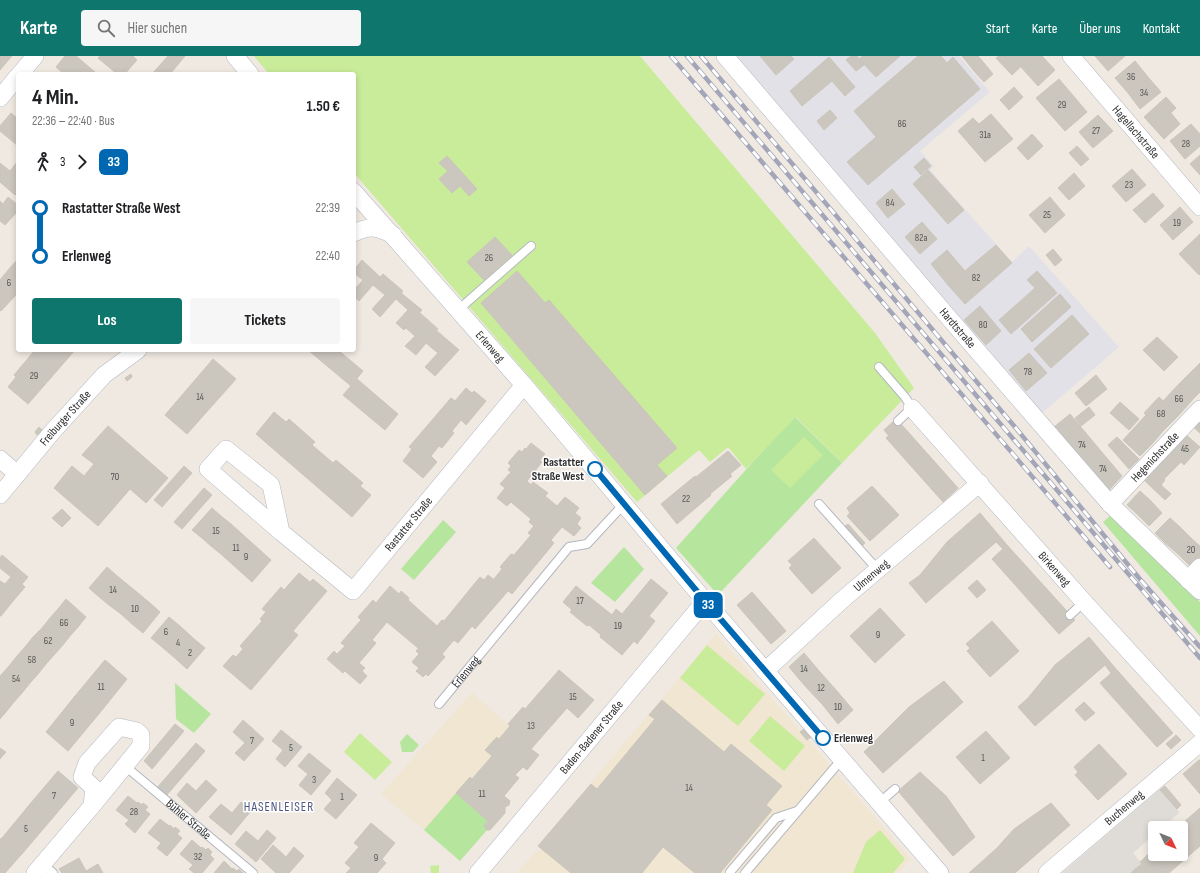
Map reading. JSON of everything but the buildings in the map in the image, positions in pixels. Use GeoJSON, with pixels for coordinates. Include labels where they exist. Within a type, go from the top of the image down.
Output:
{"type":"FeatureCollection","features":[{"type":"Feature","properties":{"kind":"street"},"geometry":{"type":"LineString","coordinates":[[22,72],[35,56]]}},
{"type":"Feature","properties":{"kind":"street"},"geometry":{"type":"LineString","coordinates":[[236,56],[248,72]]}},
{"type":"Feature","properties":{"kind":"street","name":"Hardtstraße"},"geometry":{"type":"LineString","coordinates":[[725,56],[960,332],[1110,504],[1194,586]]}},
{"type":"Feature","properties":{"kind":"street","name":"Hagellachstraße"},"geometry":{"type":"LineString","coordinates":[[1071,56],[1200,208]]}},
{"type":"Feature","properties":{"kind":"street"},"geometry":{"type":"LineString","coordinates":[[0,98],[16,78]]}},
{"type":"Feature","properties":{"kind":"street","name":"Erlenweg"},"geometry":{"type":"LineString","coordinates":[[356,194],[524,385],[705,601],[940,873]]}},
{"type":"Feature","properties":{"kind":"street"},"geometry":{"type":"LineString","coordinates":[[356,232],[364,228],[379,228],[393,235]]}},
{"type":"Feature","properties":{"kind":"street","name":"Freiburger Straße"},"geometry":{"type":"LineString","coordinates":[[0,495],[53,431],[104,375],[135,352]]}},
{"type":"Feature","properties":{"kind":"street","name":"Rastatter Straße"},"geometry":{"type":"LineString","coordinates":[[281,532],[271,485],[226,448],[208,469],[281,532],[353,591],[524,385]]}},
{"type":"Feature","properties":{"kind":"street","name":"Birkenweg"},"geometry":{"type":"LineString","coordinates":[[912,408],[1084,602],[1200,729]]}},
{"type":"Feature","properties":{"kind":"street","name":"Hegenichstraße"},"geometry":{"type":"LineString","coordinates":[[1110,504],[1200,409]]}},
{"type":"Feature","properties":{"kind":"street"},"geometry":{"type":"LineString","coordinates":[[0,459],[17,474]]}},
{"type":"Feature","properties":{"kind":"street","name":"Ulmenweg"},"geometry":{"type":"LineString","coordinates":[[765,671],[815,624],[980,483]]}},
{"type":"Feature","properties":{"kind":"street"},"geometry":{"type":"LineString","coordinates":[[1194,586],[1200,567]]}},
{"type":"Feature","properties":{"kind":"street","name":"Baden-Badener Straße"},"geometry":{"type":"LineString","coordinates":[[478,873],[705,601]]}},
{"type":"Feature","properties":{"kind":"street"},"geometry":{"type":"LineString","coordinates":[[44,870],[92,806],[141,746],[141,735],[137,731],[119,727],[87,763],[82,777],[94,788],[92,806]]}},
{"type":"Feature","properties":{"kind":"street","name":"Buchenweg"},"geometry":{"type":"LineString","coordinates":[[1047,873],[1200,743]]}},
{"type":"Feature","properties":{"kind":"lane"},"geometry":{"type":"LineString","coordinates":[[458,310],[531,246]]}},
{"type":"Feature","properties":{"kind":"lane"},"geometry":{"type":"LineString","coordinates":[[879,367],[905,397],[912,408],[898,421]]}},
{"type":"Feature","properties":{"kind":"lane","name":"Erlenweg"},"geometry":{"type":"LineString","coordinates":[[439,704],[569,547],[587,544],[624,504]]}},
{"type":"Feature","properties":{"kind":"lane"},"geometry":{"type":"LineString","coordinates":[[819,504],[878,570]]}},
{"type":"Feature","properties":{"kind":"lane"},"geometry":{"type":"LineString","coordinates":[[1070,615],[1084,602]]}},
{"type":"Feature","properties":{"kind":"lane"},"geometry":{"type":"LineString","coordinates":[[745,873],[842,759]]}},
{"type":"Feature","properties":{"kind":"lane","name":"Bühler Straße"},"geometry":{"type":"LineString","coordinates":[[125,766],[253,873]]}},
{"type":"Feature","properties":{"kind":"lane"},"geometry":{"type":"LineString","coordinates":[[879,803],[895,788]]}},
{"type":"Feature","properties":{"kind":"lane"},"geometry":{"type":"LineString","coordinates":[[730,872],[776,818],[798,811]]}},
{"type":"Feature","properties":{"kind":"shaded area"},"geometry":{"type":"Polygon","coordinates":[[[732,56],[959,56],[990,92],[920,151],[934,166],[930,170],[1012,262],[1029,246],[1119,347],[1040,415],[732,56]]]}},
{"type":"Feature","properties":{"kind":"shaded area"},"geometry":{"type":"Polygon","coordinates":[[[716,634],[911,859],[899,873],[517,873],[536,851],[538,853],[541,849],[538,846],[716,634]]]}},
{"type":"Feature","properties":{"kind":"shaded area"},"geometry":{"type":"Polygon","coordinates":[[[472,693],[510,726],[499,739],[497,737],[486,750],[492,756],[472,778],[470,777],[424,830],[381,794],[472,693]]]}},
{"type":"Feature","properties":{"kind":"shaded area"},"geometry":{"type":"Polygon","coordinates":[[[1159,790],[1177,809],[1179,813],[1170,821],[1148,821],[1148,840],[1133,853],[1142,864],[1131,873],[1062,873],[1159,790]]]}},
{"type":"Feature","properties":{"kind":"green space"},"geometry":{"type":"Polygon","coordinates":[[[254,56],[640,56],[875,333],[914,388],[842,463],[796,417],[746,469],[728,447],[710,462],[699,450],[637,502],[356,175],[356,72],[267,72],[254,56]]]}},
{"type":"Feature","properties":{"kind":"green space"},"geometry":{"type":"Polygon","coordinates":[[[794,416],[842,463],[718,595],[676,548],[794,416]]]}},
{"type":"Feature","properties":{"kind":"green space"},"geometry":{"type":"Polygon","coordinates":[[[804,437],[823,455],[790,488],[771,470],[804,437]]]}},
{"type":"Feature","properties":{"kind":"green space"},"geometry":{"type":"Polygon","coordinates":[[[1110,516],[1200,602],[1200,636],[1103,522],[1110,516]]]}},
{"type":"Feature","properties":{"kind":"green space"},"geometry":{"type":"Polygon","coordinates":[[[443,520],[456,532],[414,580],[401,569],[443,520]]]}},
{"type":"Feature","properties":{"kind":"green space"},"geometry":{"type":"Polygon","coordinates":[[[624,547],[644,569],[615,602],[591,583],[624,547]]]}},
{"type":"Feature","properties":{"kind":"green space"},"geometry":{"type":"Polygon","coordinates":[[[707,645],[765,694],[738,726],[680,678],[707,645]]]}},
{"type":"Feature","properties":{"kind":"green space"},"geometry":{"type":"Polygon","coordinates":[[[175,683],[211,714],[194,733],[176,719],[175,683]]]}},
{"type":"Feature","properties":{"kind":"green space"},"geometry":{"type":"Polygon","coordinates":[[[770,716],[805,746],[784,771],[749,741],[770,716]]]}},
{"type":"Feature","properties":{"kind":"green space"},"geometry":{"type":"Polygon","coordinates":[[[360,733],[392,762],[375,780],[344,752],[360,733]]]}},
{"type":"Feature","properties":{"kind":"green space"},"geometry":{"type":"Polygon","coordinates":[[[407,734],[419,745],[413,752],[402,752],[400,742],[407,734]]]}},
{"type":"Feature","properties":{"kind":"green space"},"geometry":{"type":"Polygon","coordinates":[[[456,793],[488,821],[484,826],[487,830],[460,861],[424,830],[456,793]]]}},
{"type":"Feature","properties":{"kind":"green space"},"geometry":{"type":"Polygon","coordinates":[[[880,830],[905,859],[893,873],[853,873],[866,842],[880,830]]]}},
{"type":"Feature","properties":{"kind":"green space"},"geometry":{"type":"Polygon","coordinates":[[[439,865],[439,873],[431,873],[430,866],[439,865]]]}},
{"type":"Feature","properties":{"kind":"railway"},"geometry":{"type":"LineString","coordinates":[[671,56],[1110,567]]}},
{"type":"Feature","properties":{"kind":"railway"},"geometry":{"type":"LineString","coordinates":[[687,56],[1200,658]]}},
{"type":"Feature","properties":{"kind":"railway"},"geometry":{"type":"LineString","coordinates":[[701,56],[1015,427],[1139,578],[1200,647]]}},
{"type":"Feature","properties":{"kind":"bus line","name":"33"},"geometry":{"type":"LineString","coordinates":[[595,469],[705,601],[823,738]]}},
{"type":"Feature","properties":{"kind":"place","name":"Rastatter Straße West"},"geometry":{"type":"Point","coordinates":[595,469]}},
{"type":"Feature","properties":{"kind":"place","name":"Erlenweg"},"geometry":{"type":"Point","coordinates":[823,738]}},
{"type":"Feature","properties":{"kind":"district","name":"HASENLEISER"},"geometry":{"type":"Point","coordinates":[279,807]}}]}
